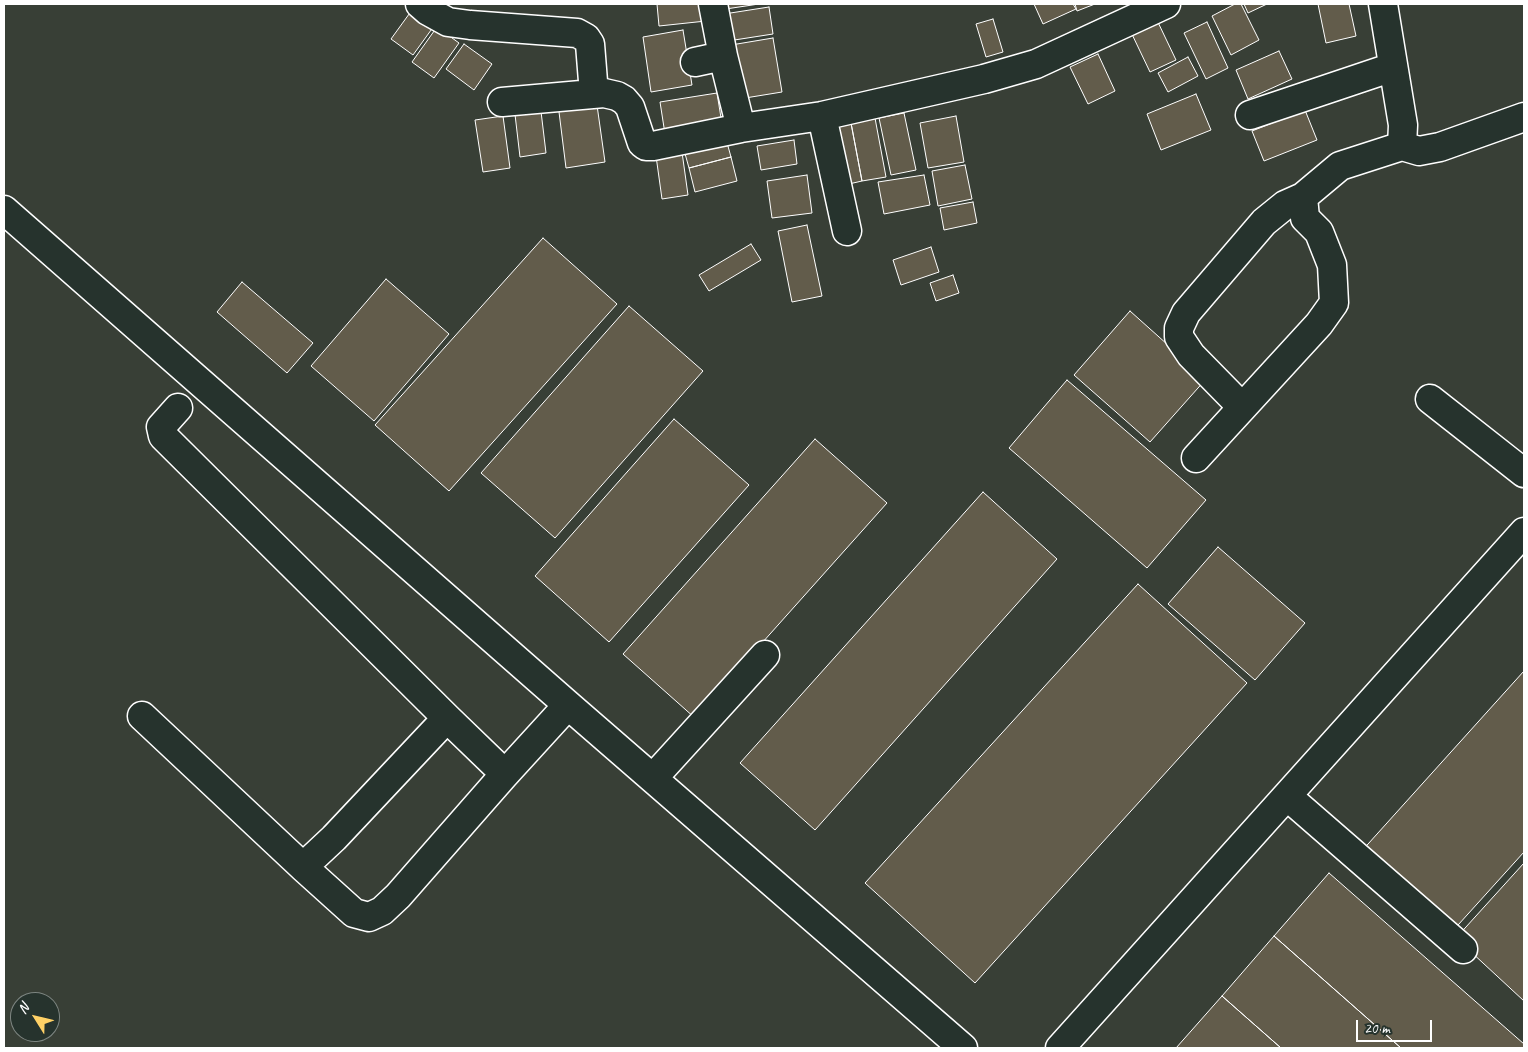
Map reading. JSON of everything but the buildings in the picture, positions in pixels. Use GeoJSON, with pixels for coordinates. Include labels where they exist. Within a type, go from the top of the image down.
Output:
{"type":"FeatureCollection","features":[{"type":"Feature","properties":{"kind":"street"},"geometry":{"type":"LineString","coordinates":[[420,4],[428,11],[448,22],[488,27],[577,33],[586,38],[590,44],[594,94]]}},
{"type":"Feature","properties":{"kind":"street"},"geometry":{"type":"LineString","coordinates":[[713,4],[723,56],[741,128]]}},
{"type":"Feature","properties":{"kind":"street"},"geometry":{"type":"LineString","coordinates":[[502,102],[604,93],[617,96],[630,107],[640,140],[646,146],[741,128],[822,116],[984,79],[1036,64],[1166,4]]}},
{"type":"Feature","properties":{"kind":"street"},"geometry":{"type":"LineString","coordinates":[[1383,4],[1403,125],[1402,146]]}},
{"type":"Feature","properties":{"kind":"street"},"geometry":{"type":"LineString","coordinates":[[696,62],[723,56]]}},
{"type":"Feature","properties":{"kind":"street"},"geometry":{"type":"LineString","coordinates":[[1250,115],[1393,67]]}},
{"type":"Feature","properties":{"kind":"street"},"geometry":{"type":"LineString","coordinates":[[822,116],[847,231]]}},
{"type":"Feature","properties":{"kind":"street"},"geometry":{"type":"LineString","coordinates":[[1242,407],[1191,355],[1179,337],[1179,328],[1186,313],[1264,222],[1284,205],[1303,196],[1340,166],[1402,146],[1419,151],[1440,147],[1524,117]]}},
{"type":"Feature","properties":{"kind":"street"},"geometry":{"type":"LineString","coordinates":[[1196,458],[1319,324],[1334,303],[1332,265],[1319,232],[1305,218],[1303,196]]}},
{"type":"Feature","properties":{"kind":"street"},"geometry":{"type":"LineString","coordinates":[[4,210],[962,1048]]}},
{"type":"Feature","properties":{"kind":"street"},"geometry":{"type":"LineString","coordinates":[[1430,399],[1524,473]]}},
{"type":"Feature","properties":{"kind":"street"},"geometry":{"type":"LineString","coordinates":[[178,408],[161,427],[163,436],[447,718],[506,774]]}},
{"type":"Feature","properties":{"kind":"street"},"geometry":{"type":"LineString","coordinates":[[1060,1048],[1524,532]]}},
{"type":"Feature","properties":{"kind":"street"},"geometry":{"type":"LineString","coordinates":[[653,778],[765,655]]}},
{"type":"Feature","properties":{"kind":"street"},"geometry":{"type":"LineString","coordinates":[[142,716],[354,913],[369,917],[382,911],[398,896],[568,705]]}},
{"type":"Feature","properties":{"kind":"street"},"geometry":{"type":"LineString","coordinates":[[304,867],[334,838],[447,718]]}},
{"type":"Feature","properties":{"kind":"street"},"geometry":{"type":"LineString","coordinates":[[1287,796],[1463,949]]}}]}
